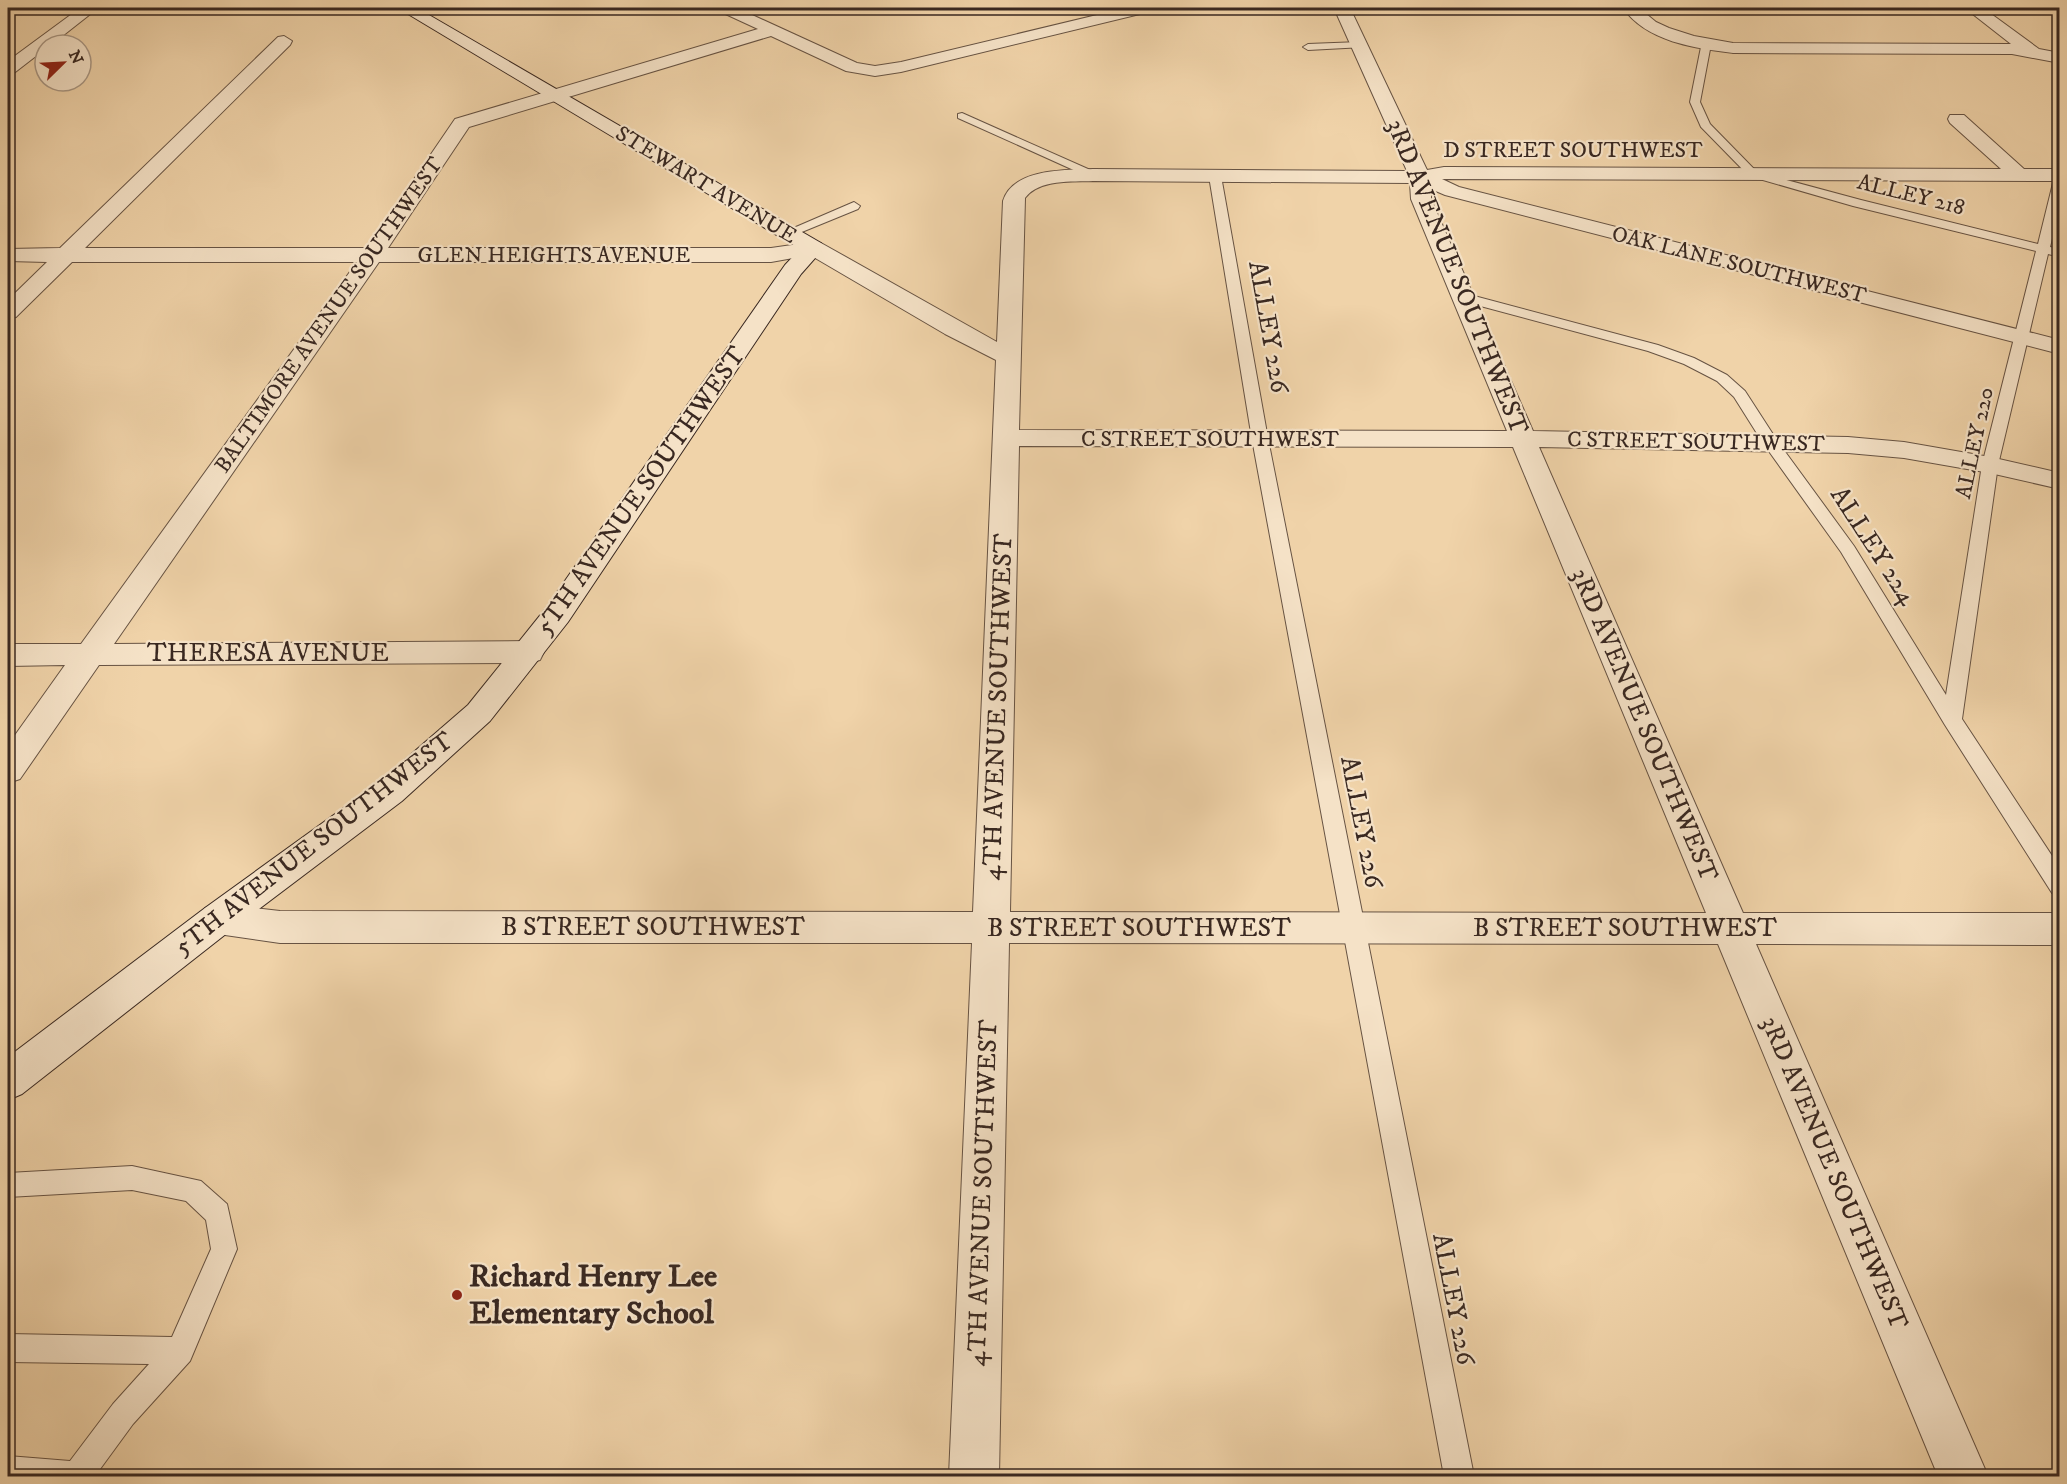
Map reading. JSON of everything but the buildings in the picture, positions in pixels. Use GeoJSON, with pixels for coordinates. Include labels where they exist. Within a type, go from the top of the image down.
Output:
{"type":"FeatureCollection","features":[{"type":"Feature","properties":{"kind":"street"},"geometry":{"type":"LineString","coordinates":[[8,69],[90,8]]}},
{"type":"Feature","properties":{"kind":"street","name":"STEWART AVENUE"},"geometry":{"type":"LineString","coordinates":[[406,8],[800,241],[953,329],[1008,357]]}},
{"type":"Feature","properties":{"kind":"street"},"geometry":{"type":"LineString","coordinates":[[725,8],[852,67],[881,70],[1144,8]]}},
{"type":"Feature","properties":{"kind":"street","name":"3RD AVENUE SOUTHWEST"},"geometry":{"type":"LineString","coordinates":[[1342,8],[1420,177],[1421,199],[1963,1476]]}},
{"type":"Feature","properties":{"kind":"street"},"geometry":{"type":"LineString","coordinates":[[1631,8],[1661,30],[1706,44],[1754,49],[2012,49],[2060,58]]}},
{"type":"Feature","properties":{"kind":"street"},"geometry":{"type":"LineString","coordinates":[[1973,8],[2032,51]]}},
{"type":"Feature","properties":{"kind":"street","name":"BALTIMORE AVENUE SOUTHWEST"},"geometry":{"type":"LineString","coordinates":[[8,770],[373,255],[462,123],[773,30]]}},
{"type":"Feature","properties":{"kind":"street"},"geometry":{"type":"LineString","coordinates":[[8,312],[284,41]]}},
{"type":"Feature","properties":{"kind":"street"},"geometry":{"type":"LineString","coordinates":[[1957,119],[2019,175]]}},
{"type":"Feature","properties":{"kind":"street","name":"D STREET SOUTHWEST"},"geometry":{"type":"LineString","coordinates":[[1018,192],[1044,179],[1093,175],[1420,177],[1444,172],[2060,177]]}},
{"type":"Feature","properties":{"kind":"street","name":"OAK LANE SOUTHWEST"},"geometry":{"type":"LineString","coordinates":[[1420,177],[1452,191],[2060,347]]}},
{"type":"Feature","properties":{"kind":"street","name":"4TH AVENUE SOUTHWEST"},"geometry":{"type":"LineString","coordinates":[[974,1476],[1013,210],[1015,196],[1018,192]]}},
{"type":"Feature","properties":{"kind":"street","name":"GLEN HEIGHTS AVENUE"},"geometry":{"type":"LineString","coordinates":[[8,255],[771,255],[800,241]]}},
{"type":"Feature","properties":{"kind":"street","name":"5TH AVENUE SOUTHWEST"},"geometry":{"type":"LineString","coordinates":[[8,1081],[423,765],[478,713],[529,652],[793,270],[800,241]]}},
{"type":"Feature","properties":{"kind":"street","name":"C STREET SOUTHWEST"},"geometry":{"type":"LineString","coordinates":[[1006,438],[1523,439],[1771,443],[1904,450],[1990,465],[2060,481]]}},
{"type":"Feature","properties":{"kind":"street","name":"THERESA AVENUE"},"geometry":{"type":"LineString","coordinates":[[8,656],[529,652]]}},
{"type":"Feature","properties":{"kind":"street","name":"B STREET SOUTHWEST"},"geometry":{"type":"LineString","coordinates":[[218,919],[280,927],[2060,929]]}},
{"type":"Feature","properties":{"kind":"lane"},"geometry":{"type":"LineString","coordinates":[[1706,44],[1695,102],[1705,125],[1752,174]]}},
{"type":"Feature","properties":{"kind":"lane"},"geometry":{"type":"LineString","coordinates":[[1308,47],[1360,45]]}},
{"type":"Feature","properties":{"kind":"lane"},"geometry":{"type":"LineString","coordinates":[[962,116],[1093,175]]}},
{"type":"Feature","properties":{"kind":"lane","name":"ALLEY 218"},"geometry":{"type":"LineString","coordinates":[[1752,174],[1857,203],[2060,253]]}},
{"type":"Feature","properties":{"kind":"lane","name":"ALLEY 226"},"geometry":{"type":"LineString","coordinates":[[1215,176],[1260,439],[1460,1476]]}},
{"type":"Feature","properties":{"kind":"lane","name":"ALLEY 220"},"geometry":{"type":"LineString","coordinates":[[1952,720],[1990,465],[2060,177]]}},
{"type":"Feature","properties":{"kind":"lane"},"geometry":{"type":"LineString","coordinates":[[800,241],[854,206]]}},
{"type":"Feature","properties":{"kind":"lane","name":"ALLEY 224"},"geometry":{"type":"LineString","coordinates":[[1463,297],[1653,348],[1689,361],[1722,378],[1740,394],[1771,443],[1848,549],[1952,720],[2060,887]]}},
{"type":"Feature","properties":{"kind":"lane"},"geometry":{"type":"LineString","coordinates":[[8,1185],[132,1178],[192,1190],[218,1213],[224,1249],[180,1351],[123,1414],[75,1476],[8,1471]]}},
{"type":"Feature","properties":{"kind":"lane"},"geometry":{"type":"LineString","coordinates":[[8,1348],[180,1351]]}},
{"type":"Feature","properties":{"kind":"place","name":"Richard Henry Lee Elementary School"},"geometry":{"type":"Point","coordinates":[457,1295]}}]}
